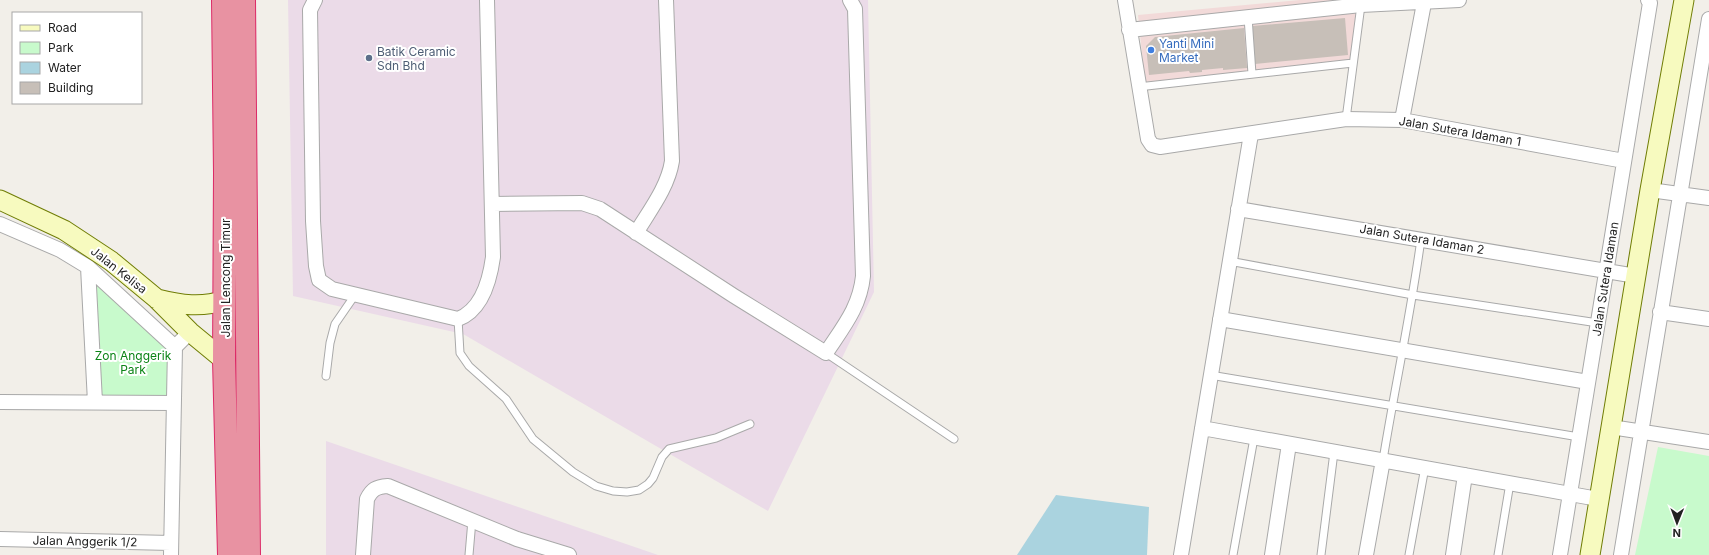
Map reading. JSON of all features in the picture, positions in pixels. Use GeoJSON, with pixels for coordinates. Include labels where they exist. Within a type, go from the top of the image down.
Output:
{"type":"FeatureCollection","features":[{"type":"Feature","properties":{"kind":"highway","name":"Jalan Lencong Timur"},"geometry":{"type":"LineString","coordinates":[[223,0],[224,360],[229,555]]}},
{"type":"Feature","properties":{"kind":"highway","name":"Jalan Lencong Timur"},"geometry":{"type":"LineString","coordinates":[[244,0],[249,555]]}},
{"type":"Feature","properties":{"kind":"highway"},"geometry":{"type":"LineString","coordinates":[[244,35],[258,0]]}},
{"type":"Feature","properties":{"kind":"street"},"geometry":{"type":"LineString","coordinates":[[315,0],[310,10],[313,221],[316,266],[319,280],[332,290],[458,319],[474,308],[491,274],[493,256],[487,0]]}},
{"type":"Feature","properties":{"kind":"street"},"geometry":{"type":"LineString","coordinates":[[636,232],[666,183],[671,172],[672,161],[666,0]]}},
{"type":"Feature","properties":{"kind":"street"},"geometry":{"type":"LineString","coordinates":[[492,204],[582,203],[600,209],[734,296],[826,353],[856,307],[861,294],[863,276],[855,9],[850,0]]}},
{"type":"Feature","properties":{"kind":"street"},"geometry":{"type":"LineString","coordinates":[[1125,0],[1138,87]]}},
{"type":"Feature","properties":{"kind":"street"},"geometry":{"type":"LineString","coordinates":[[1129,30],[1361,5],[1424,3],[1459,0]]}},
{"type":"Feature","properties":{"kind":"street"},"geometry":{"type":"LineString","coordinates":[[1590,555],[1650,190],[1684,0]]}},
{"type":"Feature","properties":{"kind":"street","name":"Jalan Sutera Idaman"},"geometry":{"type":"LineString","coordinates":[[1560,555],[1607,271],[1649,2]]}},
{"type":"Feature","properties":{"kind":"street"},"geometry":{"type":"LineString","coordinates":[[1402,120],[1424,3]]}},
{"type":"Feature","properties":{"kind":"street"},"geometry":{"type":"LineString","coordinates":[[1621,555],[1680,194],[1704,77],[1709,19]]}},
{"type":"Feature","properties":{"kind":"street","name":"Jalan Sutera Idaman 1"},"geometry":{"type":"LineString","coordinates":[[1138,87],[1148,139],[1152,145],[1160,147],[1346,119],[1402,120],[1624,161]]}},
{"type":"Feature","properties":{"kind":"street"},"geometry":{"type":"LineString","coordinates":[[1181,555],[1251,134]]}},
{"type":"Feature","properties":{"kind":"street"},"geometry":{"type":"LineString","coordinates":[[1650,190],[1709,198]]}},
{"type":"Feature","properties":{"kind":"street","name":"Jalan Kelisa"},"geometry":{"type":"LineString","coordinates":[[0,200],[64,230],[111,261],[157,299],[190,332],[224,360]]}},
{"type":"Feature","properties":{"kind":"street","name":"Jalan Sutera Idaman 2"},"geometry":{"type":"LineString","coordinates":[[1238,209],[1636,276]]}},
{"type":"Feature","properties":{"kind":"street"},"geometry":{"type":"LineString","coordinates":[[0,224],[60,250],[88,267],[175,346]]}},
{"type":"Feature","properties":{"kind":"street"},"geometry":{"type":"LineString","coordinates":[[88,267],[95,402]]}},
{"type":"Feature","properties":{"kind":"street"},"geometry":{"type":"LineString","coordinates":[[157,299],[182,305],[196,306],[213,304],[225,300]]}},
{"type":"Feature","properties":{"kind":"street"},"geometry":{"type":"LineString","coordinates":[[1660,312],[1709,319]]}},
{"type":"Feature","properties":{"kind":"street"},"geometry":{"type":"LineString","coordinates":[[1220,319],[1588,382]]}},
{"type":"Feature","properties":{"kind":"street"},"geometry":{"type":"LineString","coordinates":[[171,549],[175,346],[190,332]]}},
{"type":"Feature","properties":{"kind":"street"},"geometry":{"type":"LineString","coordinates":[[0,402],[173,403]]}},
{"type":"Feature","properties":{"kind":"street"},"geometry":{"type":"LineString","coordinates":[[1610,427],[1709,442]]}},
{"type":"Feature","properties":{"kind":"street"},"geometry":{"type":"LineString","coordinates":[[1202,428],[1598,499]]}},
{"type":"Feature","properties":{"kind":"street"},"geometry":{"type":"LineString","coordinates":[[1272,555],[1289,444]]}},
{"type":"Feature","properties":{"kind":"street"},"geometry":{"type":"LineString","coordinates":[[1366,555],[1383,460]]}},
{"type":"Feature","properties":{"kind":"street"},"geometry":{"type":"LineString","coordinates":[[1453,555],[1466,475]]}},
{"type":"Feature","properties":{"kind":"street"},"geometry":{"type":"LineString","coordinates":[[363,555],[367,499],[370,492],[376,487],[388,486],[517,539],[569,555]]}},
{"type":"Feature","properties":{"kind":"street","name":"Jalan Anggerik 1/2"},"geometry":{"type":"LineString","coordinates":[[0,539],[171,549]]}},
{"type":"Feature","properties":{"kind":"lane"},"geometry":{"type":"LineString","coordinates":[[1346,119],[1361,5]]}},
{"type":"Feature","properties":{"kind":"lane"},"geometry":{"type":"LineString","coordinates":[[1248,17],[1252,74]]}},
{"type":"Feature","properties":{"kind":"lane"},"geometry":{"type":"LineString","coordinates":[[1138,87],[1353,63]]}},
{"type":"Feature","properties":{"kind":"lane"},"geometry":{"type":"LineString","coordinates":[[1383,460],[1391,406],[1413,295],[1422,239]]}},
{"type":"Feature","properties":{"kind":"lane"},"geometry":{"type":"LineString","coordinates":[[1229,261],[1413,295],[1598,323]]}},
{"type":"Feature","properties":{"kind":"lane"},"geometry":{"type":"LineString","coordinates":[[326,376],[330,343],[335,324],[355,295]]}},
{"type":"Feature","properties":{"kind":"lane"},"geometry":{"type":"LineString","coordinates":[[458,319],[460,352],[469,366],[506,399],[533,440],[573,472],[596,486],[613,491],[627,492],[639,490],[648,484],[653,478],[662,457],[669,450],[716,438],[750,424]]}},
{"type":"Feature","properties":{"kind":"lane"},"geometry":{"type":"LineString","coordinates":[[826,353],[954,439]]}},
{"type":"Feature","properties":{"kind":"lane"},"geometry":{"type":"LineString","coordinates":[[1210,375],[1580,437]]}},
{"type":"Feature","properties":{"kind":"lane"},"geometry":{"type":"LineString","coordinates":[[1233,555],[1254,438]]}},
{"type":"Feature","properties":{"kind":"lane"},"geometry":{"type":"LineString","coordinates":[[1321,555],[1334,452]]}},
{"type":"Feature","properties":{"kind":"lane"},"geometry":{"type":"LineString","coordinates":[[1409,555],[1425,467]]}},
{"type":"Feature","properties":{"kind":"lane"},"geometry":{"type":"LineString","coordinates":[[1498,555],[1510,483]]}},
{"type":"Feature","properties":{"kind":"lane"},"geometry":{"type":"LineString","coordinates":[[469,555],[472,520]]}},
{"type":"Feature","properties":{"kind":"shaded area"},"geometry":{"type":"Polygon","coordinates":[[[288,0],[868,0],[874,292],[768,511],[463,334],[293,296],[288,0]]]}},
{"type":"Feature","properties":{"kind":"shaded area"},"geometry":{"type":"Polygon","coordinates":[[[1300,0],[1359,0],[1350,61],[1145,82],[1138,15],[1300,0]]]}},
{"type":"Feature","properties":{"kind":"shaded area"},"geometry":{"type":"Polygon","coordinates":[[[326,441],[658,555],[326,555],[326,441]]]}},
{"type":"Feature","properties":{"kind":"green space","name":"Zon Anggerik Park"},"geometry":{"type":"Polygon","coordinates":[[[93,277],[167,343],[169,397],[100,395],[93,277]]]}},
{"type":"Feature","properties":{"kind":"green space"},"geometry":{"type":"Polygon","coordinates":[[[1658,447],[1709,456],[1709,555],[1635,555],[1658,447]]]}},
{"type":"Feature","properties":{"kind":"water"},"geometry":{"type":"Polygon","coordinates":[[[1056,495],[1149,507],[1147,555],[1017,555],[1056,495]]]}},
{"type":"Feature","properties":{"kind":"building"},"geometry":{"type":"Polygon","coordinates":[[[1345,18],[1348,55],[1255,64],[1252,26],[1345,18]]]}},
{"type":"Feature","properties":{"kind":"building"},"geometry":{"type":"Polygon","coordinates":[[[1244,28],[1247,68],[1223,70],[1223,68],[1202,70],[1202,72],[1190,73],[1189,71],[1149,75],[1146,46],[1155,37],[1244,28]]]}},
{"type":"Feature","properties":{"kind":"place","name":"Yanti Mini Market"},"geometry":{"type":"Point","coordinates":[1151,50]}},
{"type":"Feature","properties":{"kind":"place","name":"Batik Ceramic Sdn Bhd"},"geometry":{"type":"Point","coordinates":[369,58]}}]}
